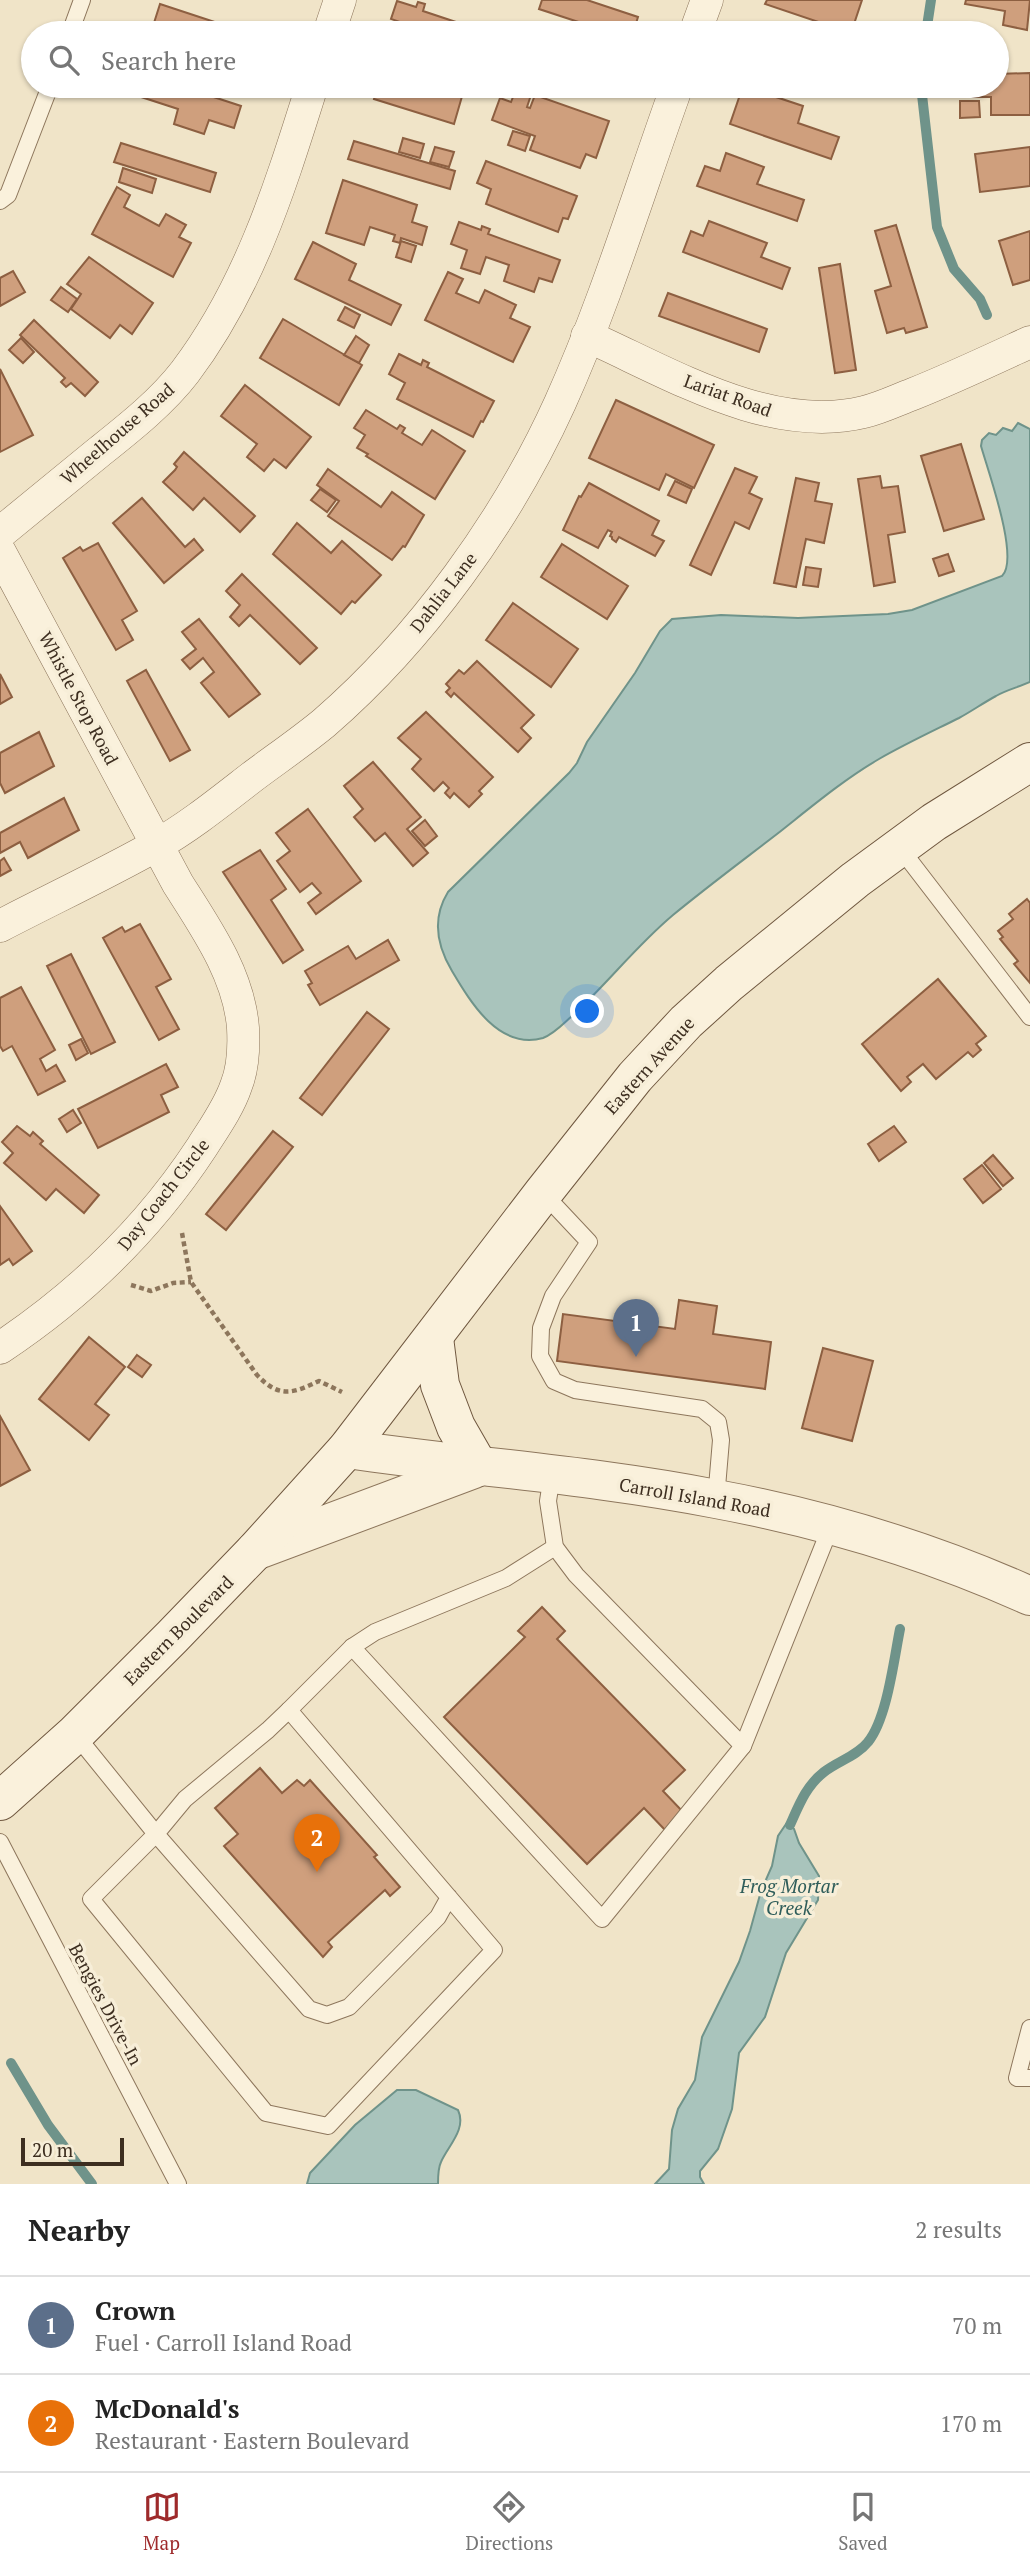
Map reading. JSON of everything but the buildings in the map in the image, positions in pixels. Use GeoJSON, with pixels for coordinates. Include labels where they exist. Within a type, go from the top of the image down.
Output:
{"type":"FeatureCollection","features":[{"type":"Feature","properties":{"kind":"main road","name":"Eastern Avenue"},"geometry":{"type":"LineString","coordinates":[[347,1449],[635,1077],[686,1022],[855,880],[934,822],[1030,762]]}},
{"type":"Feature","properties":{"kind":"main road"},"geometry":{"type":"LineString","coordinates":[[255,1551],[479,1467],[456,1427],[440,1385],[434,1338]]}},
{"type":"Feature","properties":{"kind":"main road","name":"Carroll Island Road"},"geometry":{"type":"LineString","coordinates":[[347,1449],[716,1499],[831,1525],[926,1554],[1030,1596]]}},
{"type":"Feature","properties":{"kind":"main road","name":"Eastern Boulevard"},"geometry":{"type":"LineString","coordinates":[[0,1801],[75,1734],[255,1551],[347,1449]]}},
{"type":"Feature","properties":{"kind":"street"},"geometry":{"type":"LineString","coordinates":[[333,21],[340,0]]}},
{"type":"Feature","properties":{"kind":"street"},"geometry":{"type":"LineString","coordinates":[[699,21],[707,0]]}},
{"type":"Feature","properties":{"kind":"street","name":"Wheelhouse Road"},"geometry":{"type":"LineString","coordinates":[[0,533],[130,427],[184,374],[246,274],[279,191],[308,98]]}},
{"type":"Feature","properties":{"kind":"street","name":"Dahlia Lane"},"geometry":{"type":"LineString","coordinates":[[0,926],[158,845],[323,723],[384,666],[451,583],[515,488],[559,405],[587,336],[673,98]]}},
{"type":"Feature","properties":{"kind":"street","name":"Lariat Road"},"geometry":{"type":"LineString","coordinates":[[587,336],[714,394],[760,409],[787,415],[810,416],[850,415],[878,408],[1030,342]]}},
{"type":"Feature","properties":{"kind":"street","name":"Whistle Stop Road"},"geometry":{"type":"LineString","coordinates":[[0,552],[158,845]]}},
{"type":"Feature","properties":{"kind":"street","name":"Day Coach Circle"},"geometry":{"type":"LineString","coordinates":[[0,1348],[76,1291],[136,1234],[186,1171],[215,1127],[236,1087],[243,1059],[243,1029],[233,981],[211,936],[178,884],[158,845]]}},
{"type":"Feature","properties":{"kind":"lane"},"geometry":{"type":"LineString","coordinates":[[74,21],[82,0]]}},
{"type":"Feature","properties":{"kind":"lane"},"geometry":{"type":"LineString","coordinates":[[0,201],[8,195],[45,98]]}},
{"type":"Feature","properties":{"kind":"lane"},"geometry":{"type":"LineString","coordinates":[[900,848],[1030,1017]]}},
{"type":"Feature","properties":{"kind":"lane"},"geometry":{"type":"LineString","coordinates":[[543,1193],[589,1242],[553,1296],[541,1328],[540,1356],[554,1381],[575,1390],[702,1409],[718,1422],[721,1440],[716,1499]]}},
{"type":"Feature","properties":{"kind":"lane"},"geometry":{"type":"LineString","coordinates":[[552,1475],[548,1501],[555,1547],[576,1575],[743,1746]]}},
{"type":"Feature","properties":{"kind":"lane"},"geometry":{"type":"LineString","coordinates":[[352,1647],[602,1919],[743,1746],[831,1525]]}},
{"type":"Feature","properties":{"kind":"lane"},"geometry":{"type":"LineString","coordinates":[[289,1710],[494,1950],[328,2126],[266,2113],[91,1899],[156,1834],[185,1799],[268,1730],[352,1647],[375,1632],[506,1578],[555,1547]]}},
{"type":"Feature","properties":{"kind":"lane"},"geometry":{"type":"LineString","coordinates":[[75,1734],[156,1834],[309,2009],[327,2015],[349,2007],[438,1917],[450,1897]]}},
{"type":"Feature","properties":{"kind":"lane","name":"Bengies Drive-In"},"geometry":{"type":"LineString","coordinates":[[0,1842],[178,2184]]}},
{"type":"Feature","properties":{"kind":"lane"},"geometry":{"type":"LineString","coordinates":[[1030,2028],[1017,2078],[1030,2078]]}},
{"type":"Feature","properties":{"kind":"path"},"geometry":{"type":"LineString","coordinates":[[182,1233],[191,1282],[257,1376],[270,1389],[288,1392],[303,1389],[319,1381],[341,1393],[347,1385]]}},
{"type":"Feature","properties":{"kind":"path"},"geometry":{"type":"LineString","coordinates":[[130,1284],[151,1291],[173,1283],[191,1282]]}},
{"type":"Feature","properties":{"kind":"water"},"geometry":{"type":"Polygon","coordinates":[[[1018,423],[1030,429],[1030,682],[1000,694],[889,753],[840,785],[673,915],[585,1004],[551,1034],[527,1040],[500,1031],[488,1021],[468,997],[443,952],[438,922],[443,902],[448,892],[569,773],[660,631],[672,619],[721,615],[798,618],[888,614],[912,610],[1002,576],[1007,567],[1005,534],[981,446],[982,440],[989,433],[996,435],[1003,428],[1012,431],[1018,423]]]}},
{"type":"Feature","properties":{"kind":"water","name":"Frog Mortar Creek"},"geometry":{"type":"Polygon","coordinates":[[[786,1824],[794,1829],[799,1843],[819,1876],[818,1900],[786,1953],[765,2017],[739,2053],[732,2109],[718,2149],[700,2171],[704,2184],[655,2184],[669,2169],[672,2130],[678,2109],[695,2080],[702,2037],[739,1962],[761,1891],[772,1866],[778,1836],[786,1824]]]}},
{"type":"Feature","properties":{"kind":"water"},"geometry":{"type":"Polygon","coordinates":[[[397,2090],[416,2090],[458,2110],[460,2124],[456,2137],[440,2164],[438,2184],[307,2184],[310,2173],[355,2125],[397,2090]]]}},
{"type":"Feature","properties":{"kind":"waterway"},"geometry":{"type":"LineString","coordinates":[[928,21],[931,0]]}},
{"type":"Feature","properties":{"kind":"waterway"},"geometry":{"type":"LineString","coordinates":[[922,98],[937,227],[954,269],[980,299],[987,315]]}},
{"type":"Feature","properties":{"kind":"waterway","name":"Frog Mortar Creek"},"geometry":{"type":"LineString","coordinates":[[790,1825],[812,1783],[824,1772],[864,1747],[875,1732],[889,1688],[900,1629]]}},
{"type":"Feature","properties":{"kind":"waterway"},"geometry":{"type":"LineString","coordinates":[[11,2063],[48,2125],[92,2184]]}},
{"type":"Feature","properties":{"kind":"place","name":"Crown"},"geometry":{"type":"Point","coordinates":[636,1357]}},
{"type":"Feature","properties":{"kind":"place","name":"McDonald's"},"geometry":{"type":"Point","coordinates":[317,1872]}}]}
